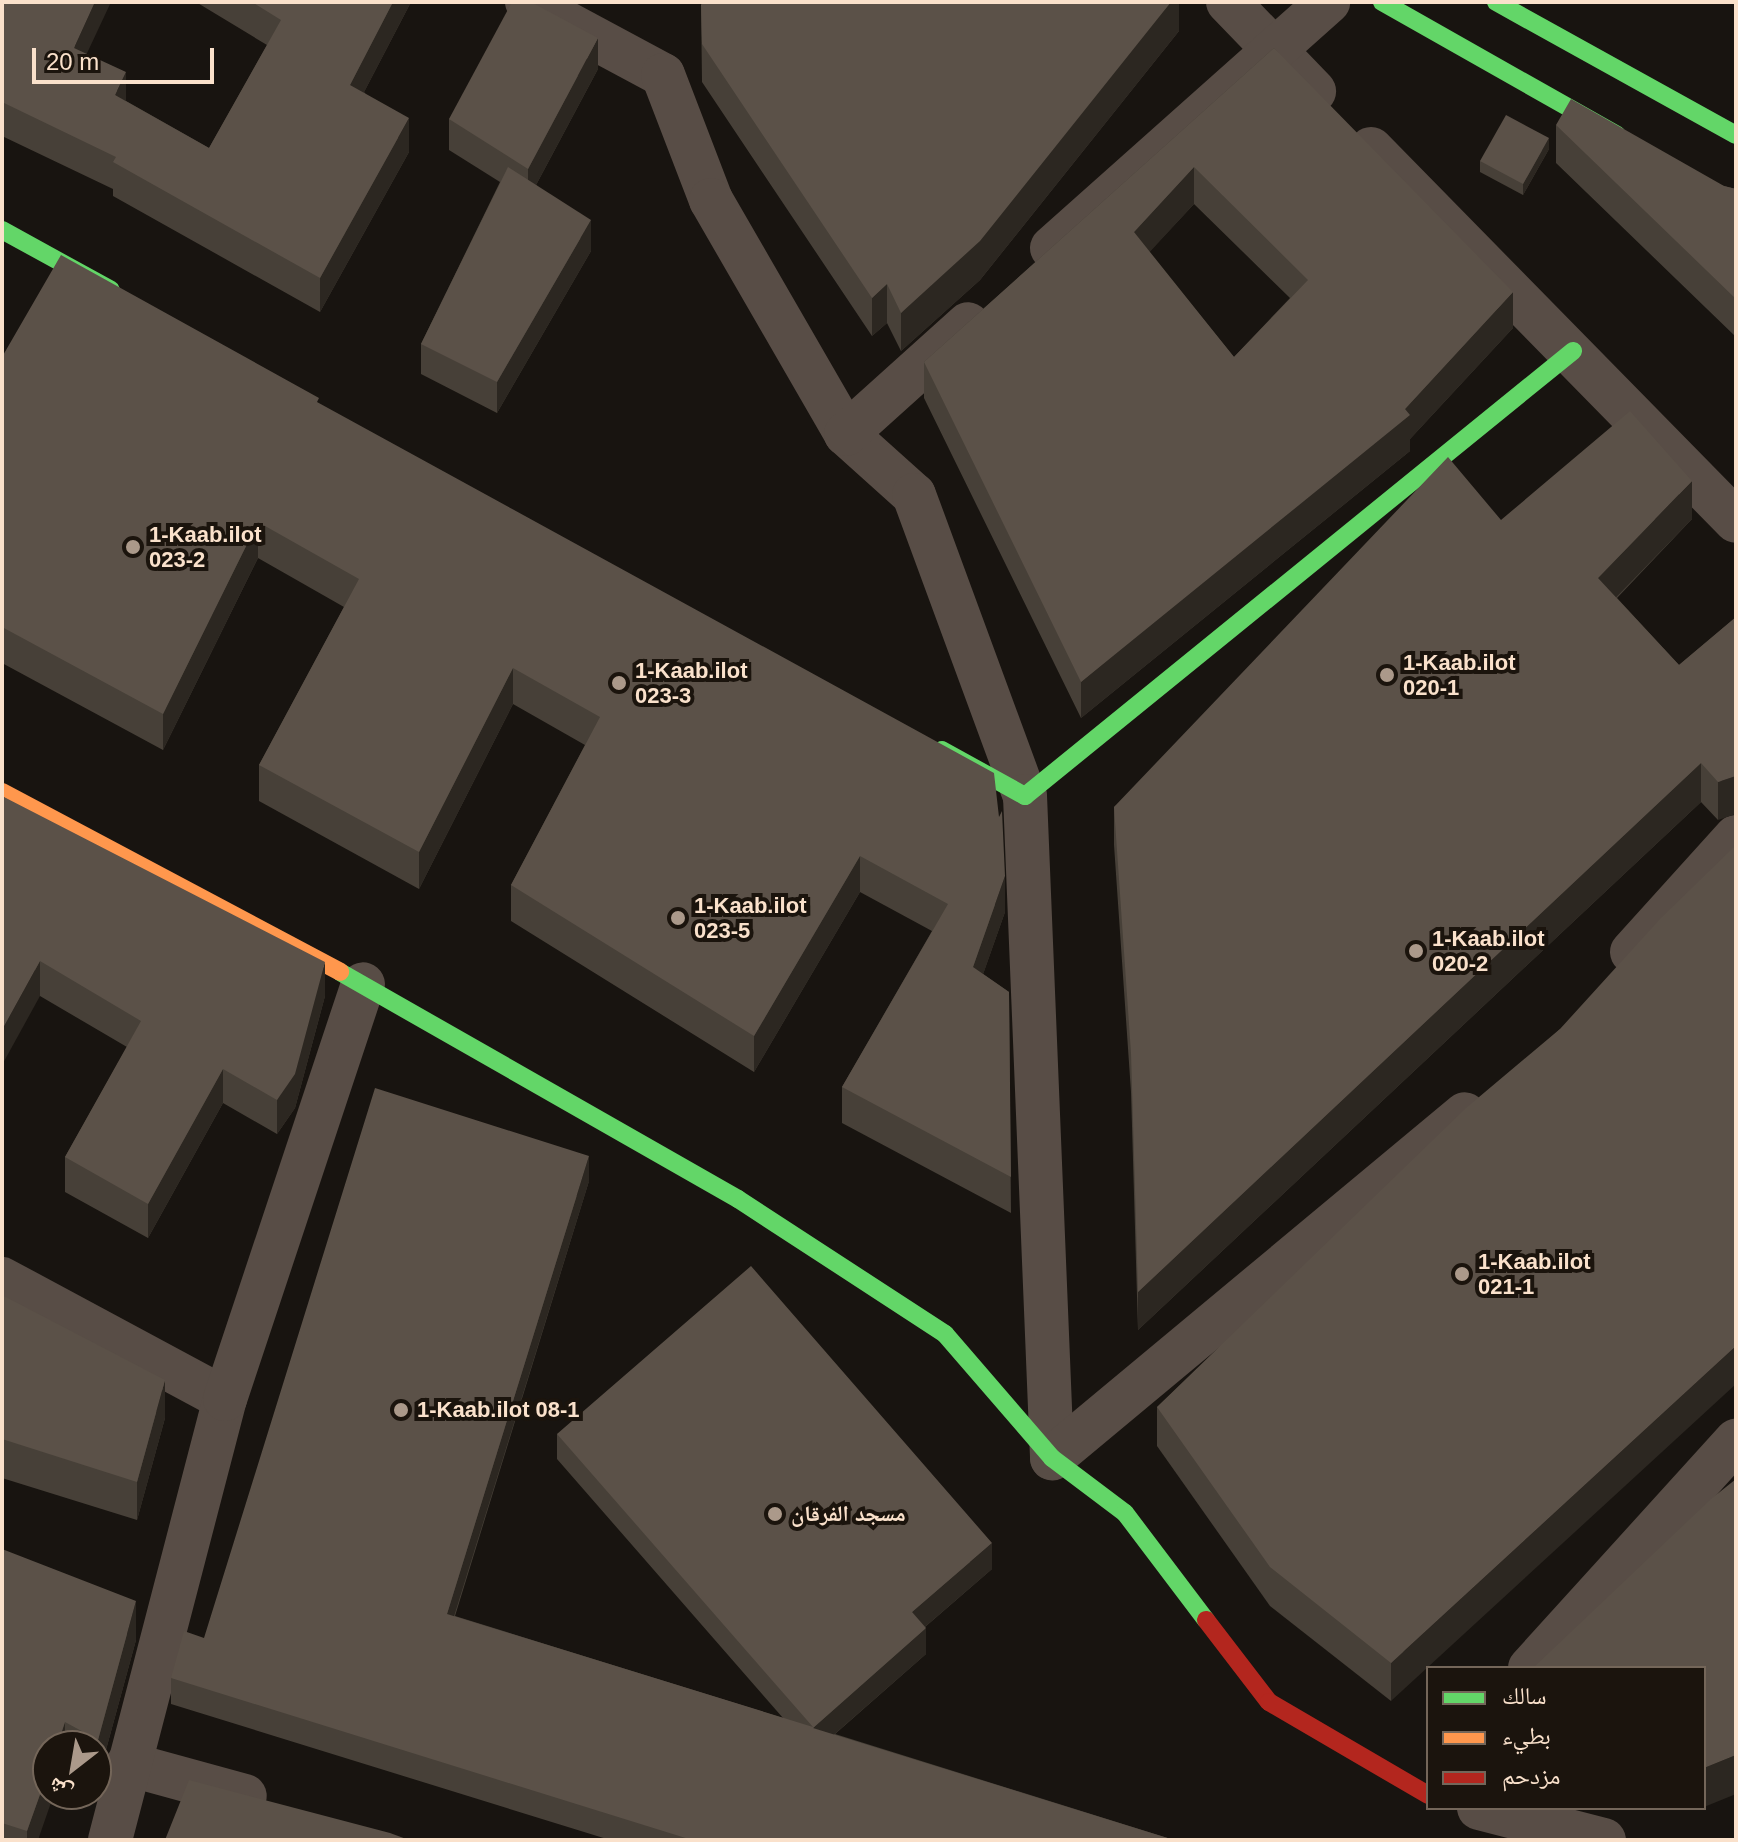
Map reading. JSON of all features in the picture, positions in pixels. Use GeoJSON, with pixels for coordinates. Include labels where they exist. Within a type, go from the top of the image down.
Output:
{"type":"FeatureCollection","features":[{"type":"Feature","properties":{"kind":"street"},"geometry":{"type":"LineString","coordinates":[[527,2],[663,75],[711,200],[846,434],[914,495],[1025,796],[1052,1458]]}},
{"type":"Feature","properties":{"kind":"street"},"geometry":{"type":"LineString","coordinates":[[1228,2],[1573,351],[1736,521]]}},
{"type":"Feature","properties":{"kind":"street"},"geometry":{"type":"LineString","coordinates":[[846,434],[1271,48],[1328,2]]}},
{"type":"Feature","properties":{"kind":"street"},"geometry":{"type":"LineString","coordinates":[[1382,2],[1641,149]]}},
{"type":"Feature","properties":{"kind":"street"},"geometry":{"type":"LineString","coordinates":[[1496,2],[1736,135]]}},
{"type":"Feature","properties":{"kind":"street"},"geometry":{"type":"LineString","coordinates":[[2,230],[126,299]]}},
{"type":"Feature","properties":{"kind":"street"},"geometry":{"type":"LineString","coordinates":[[1025,796],[1573,351]]}},
{"type":"Feature","properties":{"kind":"street"},"geometry":{"type":"LineString","coordinates":[[928,742],[1025,796]]}},
{"type":"Feature","properties":{"kind":"street"},"geometry":{"type":"LineString","coordinates":[[2,792],[363,984],[738,1199],[945,1334],[1052,1458],[1125,1513],[1269,1702],[1425,1791]]}},
{"type":"Feature","properties":{"kind":"street"},"geometry":{"type":"LineString","coordinates":[[1607,979],[1736,837]]}},
{"type":"Feature","properties":{"kind":"street"},"geometry":{"type":"LineString","coordinates":[[110,1840],[128,1764],[169,1625],[225,1399],[363,984]]}},
{"type":"Feature","properties":{"kind":"street"},"geometry":{"type":"LineString","coordinates":[[1052,1458],[1493,1091]]}},
{"type":"Feature","properties":{"kind":"street"},"geometry":{"type":"LineString","coordinates":[[2,1279],[225,1399]]}},
{"type":"Feature","properties":{"kind":"street"},"geometry":{"type":"LineString","coordinates":[[1532,1666],[1736,1441]]}},
{"type":"Feature","properties":{"kind":"street"},"geometry":{"type":"LineString","coordinates":[[128,1609],[169,1625]]}},
{"type":"Feature","properties":{"kind":"street"},"geometry":{"type":"LineString","coordinates":[[128,1764],[280,1806]]}},
{"type":"Feature","properties":{"kind":"street"},"geometry":{"type":"LineString","coordinates":[[1487,1810],[1604,1840]]}},
{"type":"Feature","properties":{"kind":"building"},"geometry":{"type":"Polygon","coordinates":[[[2,2],[95,2],[74,48],[126,72],[115,95],[209,148],[281,20],[252,2],[393,2],[350,85],[409,118],[320,278],[113,162],[116,157],[2,102],[2,2]]]}},
{"type":"Feature","properties":{"kind":"building"},"geometry":{"type":"Polygon","coordinates":[[[512,2],[531,2],[598,38],[528,169],[449,119],[512,2]]]}},
{"type":"Feature","properties":{"kind":"building"},"geometry":{"type":"Polygon","coordinates":[[[702,2],[1171,2],[980,241],[901,313],[887,284],[872,298],[702,44],[702,2]]]}},
{"type":"Feature","properties":{"kind":"building"},"geometry":{"type":"Polygon","coordinates":[[[1274,48],[1513,292],[1405,409],[1410,415],[1081,682],[924,362],[1274,48]],[[1194,167],[1134,232],[1234,357],[1308,280],[1194,167]]]}},
{"type":"Feature","properties":{"kind":"building"},"geometry":{"type":"Polygon","coordinates":[[[1571,99],[1724,186],[1736,189],[1736,299],[1556,125],[1571,99]]]}},
{"type":"Feature","properties":{"kind":"building"},"geometry":{"type":"Polygon","coordinates":[[[1506,115],[1549,138],[1523,184],[1480,161],[1506,115]]]}},
{"type":"Feature","properties":{"kind":"building"},"geometry":{"type":"Polygon","coordinates":[[[508,167],[591,220],[497,382],[421,344],[508,167]]]}},
{"type":"Feature","properties":{"kind":"building"},"geometry":{"type":"Polygon","coordinates":[[[61,255],[319,398],[317,402],[994,773],[999,817],[1002,811],[1005,876],[973,967],[1009,992],[1011,1177],[842,1087],[948,904],[860,856],[754,1036],[511,885],[600,717],[513,668],[419,852],[259,765],[359,579],[258,522],[163,714],[2,627],[2,357],[61,255]]]}},
{"type":"Feature","properties":{"kind":"building"},"geometry":{"type":"Polygon","coordinates":[[[1630,411],[1692,481],[1598,578],[1679,665],[1736,617],[1736,776],[1718,782],[1701,763],[1138,1292],[1131,1053],[1114,807],[1448,457],[1501,520],[1630,411]]]}},
{"type":"Feature","properties":{"kind":"building"},"geometry":{"type":"Polygon","coordinates":[[[2,796],[325,962],[295,1074],[277,1100],[223,1069],[148,1204],[65,1157],[141,1021],[40,961],[2,1030],[2,796]]]}},
{"type":"Feature","properties":{"kind":"building","name":"1-Kaab.ilot 021-1"},"geometry":{"type":"Polygon","coordinates":[[[1736,845],[1736,1346],[1391,1663],[1270,1567],[1157,1407],[1466,1108],[1560,1029],[1660,919],[1736,845]]]}},
{"type":"Feature","properties":{"kind":"building","name":"1-Kaab.ilot 08-1"},"geometry":{"type":"Polygon","coordinates":[[[375,1088],[589,1156],[447,1614],[813,1727],[557,1434],[751,1266],[992,1543],[912,1612],[926,1628],[813,1728],[1174,1840],[692,1840],[171,1678],[184,1631],[204,1638],[375,1088]]]}},
{"type":"Feature","properties":{"kind":"building"},"geometry":{"type":"Polygon","coordinates":[[[2,1295],[165,1380],[137,1482],[2,1439],[2,1295]]]}},
{"type":"Feature","properties":{"kind":"building"},"geometry":{"type":"Polygon","coordinates":[[[1736,1479],[1736,1755],[1706,1767],[1706,1666],[1535,1666],[1736,1479]]]}},
{"type":"Feature","properties":{"kind":"building"},"geometry":{"type":"Polygon","coordinates":[[[2,1549],[136,1601],[101,1730],[80,1730],[65,1722],[62,1730],[32,1730],[32,1810],[34,1810],[27,1831],[2,1823],[2,1549]]]}},
{"type":"Feature","properties":{"kind":"building"},"geometry":{"type":"Polygon","coordinates":[[[189,1780],[390,1833],[409,1840],[165,1840],[189,1780]]]}},
{"type":"Feature","properties":{"kind":"traffic: fast"},"geometry":{"type":"LineString","coordinates":[[1382,2],[1617,135]]}},
{"type":"Feature","properties":{"kind":"traffic: fast"},"geometry":{"type":"LineString","coordinates":[[1496,2],[1736,135]]}},
{"type":"Feature","properties":{"kind":"traffic: fast"},"geometry":{"type":"LineString","coordinates":[[2,230],[111,290]]}},
{"type":"Feature","properties":{"kind":"traffic: fast"},"geometry":{"type":"LineString","coordinates":[[942,750],[1025,796],[1573,351]]}},
{"type":"Feature","properties":{"kind":"traffic: fast"},"geometry":{"type":"LineString","coordinates":[[340,972],[738,1199],[945,1334],[1052,1458],[1125,1513],[1206,1620]]}},
{"type":"Feature","properties":{"kind":"traffic: slow"},"geometry":{"type":"LineString","coordinates":[[2,792],[340,972]]}},
{"type":"Feature","properties":{"kind":"traffic: jam"},"geometry":{"type":"LineString","coordinates":[[1206,1620],[1269,1702],[1426,1794]]}},
{"type":"Feature","properties":{"kind":"place","name":"1-Kaab.ilot 023-2"},"geometry":{"type":"Point","coordinates":[133,547]}},
{"type":"Feature","properties":{"kind":"place","name":"1-Kaab.ilot 020-1"},"geometry":{"type":"Point","coordinates":[1387,675]}},
{"type":"Feature","properties":{"kind":"place","name":"1-Kaab.ilot 023-3"},"geometry":{"type":"Point","coordinates":[619,683]}},
{"type":"Feature","properties":{"kind":"place","name":"1-Kaab.ilot 023-5"},"geometry":{"type":"Point","coordinates":[678,918]}},
{"type":"Feature","properties":{"kind":"place","name":"1-Kaab.ilot 020-2"},"geometry":{"type":"Point","coordinates":[1416,951]}},
{"type":"Feature","properties":{"kind":"place","name":"1-Kaab.ilot 021-1"},"geometry":{"type":"Point","coordinates":[1462,1274]}},
{"type":"Feature","properties":{"kind":"place","name":"1-Kaab.ilot 08-1"},"geometry":{"type":"Point","coordinates":[401,1410]}},
{"type":"Feature","properties":{"kind":"place","name":"مسجد الفرقان"},"geometry":{"type":"Point","coordinates":[775,1514]}}]}
